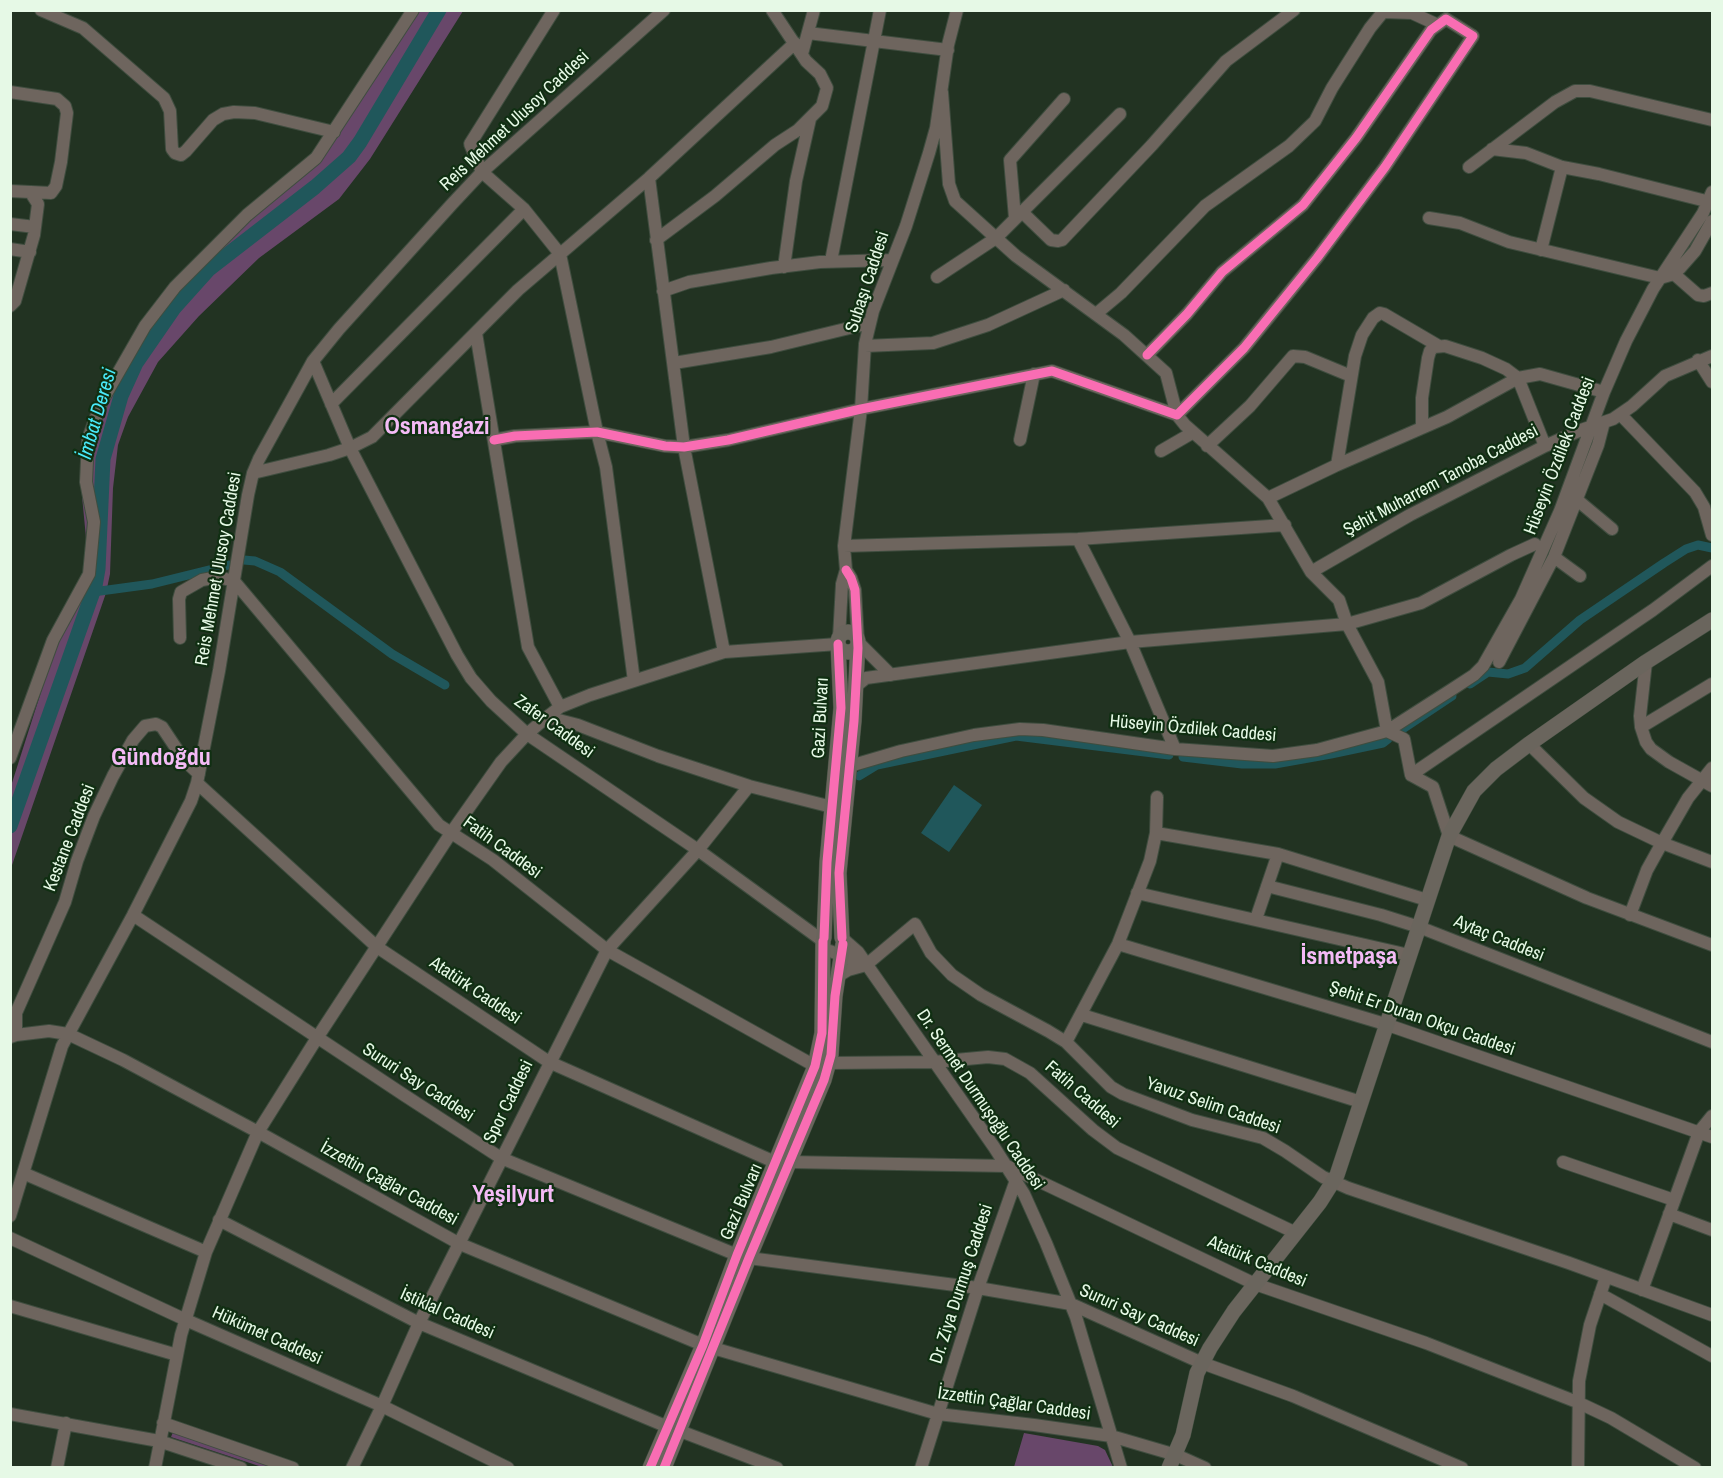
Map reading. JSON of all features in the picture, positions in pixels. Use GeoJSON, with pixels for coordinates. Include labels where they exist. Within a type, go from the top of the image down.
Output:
{"type":"FeatureCollection","features":[{"type":"Feature","properties":{"kind":"main road"},"geometry":{"type":"LineString","coordinates":[[1172,1461],[1183,1435],[1197,1373],[1202,1363],[1234,1311],[1333,1182],[1343,1158],[1385,1024],[1449,836],[1474,791],[1496,769],[1528,744],[1646,662],[1713,620]]}},
{"type":"Feature","properties":{"kind":"main road","name":"Gazi Bulvarı"},"geometry":{"type":"LineString","coordinates":[[822,1064],[822,1033],[834,945],[856,686],[848,647]]}},
{"type":"Feature","properties":{"kind":"main road","name":"Gazi Bulvarı"},"geometry":{"type":"LineString","coordinates":[[651,1467],[674,1429],[822,1064],[838,976],[834,945],[832,807],[848,647]]}},
{"type":"Feature","properties":{"kind":"main road","name":"Gazi Bulvarı"},"geometry":{"type":"LineString","coordinates":[[669,1466],[674,1429]]}},
{"type":"Feature","properties":{"kind":"street"},"geometry":{"type":"LineString","coordinates":[[41,10],[83,28],[164,99],[170,111],[172,149],[175,153],[181,155],[186,151],[213,120],[223,114],[234,112],[255,113],[334,132]]}},
{"type":"Feature","properties":{"kind":"street"},"geometry":{"type":"LineString","coordinates":[[10,758],[53,640],[89,574],[94,522],[86,482],[88,439],[102,401],[145,326],[176,287],[248,215],[316,158],[413,10]]}},
{"type":"Feature","properties":{"kind":"street"},"geometry":{"type":"LineString","coordinates":[[554,10],[470,144],[482,172],[524,209],[560,254],[606,467],[634,681]]}},
{"type":"Feature","properties":{"kind":"street","name":"Reis Mehmet Ulusoy Caddesi"},"geometry":{"type":"LineString","coordinates":[[10,1215],[56,1061],[190,801],[198,778],[219,671],[253,473],[313,361],[339,329],[482,172],[664,10]]}},
{"type":"Feature","properties":{"kind":"street"},"geometry":{"type":"LineString","coordinates":[[656,240],[715,196],[775,145],[798,130],[822,106],[827,88],[820,74],[802,54],[772,10]]}},
{"type":"Feature","properties":{"kind":"street"},"geometry":{"type":"LineString","coordinates":[[802,54],[814,10]]}},
{"type":"Feature","properties":{"kind":"street"},"geometry":{"type":"LineString","coordinates":[[831,261],[880,10]]}},
{"type":"Feature","properties":{"kind":"street","name":"Subaşı Caddesi"},"geometry":{"type":"LineString","coordinates":[[848,647],[842,584],[846,570],[844,546],[861,409],[865,346],[870,324],[929,153],[957,10]]}},
{"type":"Feature","properties":{"kind":"street"},"geometry":{"type":"LineString","coordinates":[[1064,99],[1010,160],[1018,215],[1051,240],[1058,242],[1152,145],[1226,61],[1294,10]]}},
{"type":"Feature","properties":{"kind":"street"},"geometry":{"type":"LineString","coordinates":[[1096,314],[1121,293],[1205,206],[1289,146],[1315,122],[1338,78],[1383,12],[1412,13],[1438,26]]}},
{"type":"Feature","properties":{"kind":"street"},"geometry":{"type":"LineString","coordinates":[[1147,355],[1187,314],[1222,272],[1303,205],[1356,138],[1431,30],[1446,19],[1473,36],[1385,167],[1317,258],[1244,348],[1178,415]]}},
{"type":"Feature","properties":{"kind":"street"},"geometry":{"type":"LineString","coordinates":[[808,33],[948,50]]}},
{"type":"Feature","properties":{"kind":"street"},"geometry":{"type":"LineString","coordinates":[[253,473],[350,448],[372,437],[518,290],[649,178],[795,43]]}},
{"type":"Feature","properties":{"kind":"street"},"geometry":{"type":"LineString","coordinates":[[1469,167],[1566,94],[1581,90],[1713,120]]}},
{"type":"Feature","properties":{"kind":"street"},"geometry":{"type":"LineString","coordinates":[[10,92],[57,99],[65,106],[67,113],[56,186],[51,193],[10,191]]}},
{"type":"Feature","properties":{"kind":"street"},"geometry":{"type":"LineString","coordinates":[[942,92],[949,184],[955,201],[1016,256],[1124,335],[1166,373],[1178,415],[1192,433],[1268,498],[1286,525],[1311,572],[1340,600],[1347,624],[1378,682],[1387,731],[1404,739],[1411,775]]}},
{"type":"Feature","properties":{"kind":"street"},"geometry":{"type":"LineString","coordinates":[[937,277],[996,237],[1120,114]]}},
{"type":"Feature","properties":{"kind":"street"},"geometry":{"type":"LineString","coordinates":[[784,267],[796,181],[810,119]]}},
{"type":"Feature","properties":{"kind":"street"},"geometry":{"type":"LineString","coordinates":[[1492,149],[1514,150],[1562,167],[1711,197]]}},
{"type":"Feature","properties":{"kind":"street"},"geometry":{"type":"LineString","coordinates":[[1541,250],[1562,167]]}},
{"type":"Feature","properties":{"kind":"street"},"geometry":{"type":"LineString","coordinates":[[649,178],[684,447],[724,652]]}},
{"type":"Feature","properties":{"kind":"street"},"geometry":{"type":"LineString","coordinates":[[10,306],[15,301],[16,282],[30,252],[35,227],[38,204],[31,193]]}},
{"type":"Feature","properties":{"kind":"street","name":"Hüseyin Özdilek Caddesi"},"geometry":{"type":"LineString","coordinates":[[1499,662],[1554,557],[1598,445],[1598,424],[1604,392],[1629,334],[1660,278],[1711,197]]}},
{"type":"Feature","properties":{"kind":"street"},"geometry":{"type":"LineString","coordinates":[[331,404],[524,209]]}},
{"type":"Feature","properties":{"kind":"street"},"geometry":{"type":"LineString","coordinates":[[1429,218],[1460,223],[1509,242],[1660,278],[1674,274],[1695,251],[1713,221]]}},
{"type":"Feature","properties":{"kind":"street"},"geometry":{"type":"LineString","coordinates":[[10,224],[35,227]]}},
{"type":"Feature","properties":{"kind":"street"},"geometry":{"type":"LineString","coordinates":[[10,249],[30,252]]}},
{"type":"Feature","properties":{"kind":"street"},"geometry":{"type":"LineString","coordinates":[[663,291],[708,278],[784,267],[831,261],[892,260]]}},
{"type":"Feature","properties":{"kind":"street"},"geometry":{"type":"LineString","coordinates":[[1674,274],[1698,295],[1713,293]]}},
{"type":"Feature","properties":{"kind":"street"},"geometry":{"type":"LineString","coordinates":[[865,346],[933,343],[988,325],[1064,290]]}},
{"type":"Feature","properties":{"kind":"street"},"geometry":{"type":"LineString","coordinates":[[1337,465],[1351,376],[1362,335],[1373,318],[1380,313],[1437,345],[1482,358],[1506,369],[1518,378],[1545,446]]}},
{"type":"Feature","properties":{"kind":"street"},"geometry":{"type":"LineString","coordinates":[[674,363],[771,347],[870,324]]}},
{"type":"Feature","properties":{"kind":"street"},"geometry":{"type":"LineString","coordinates":[[476,333],[528,647],[560,707]]}},
{"type":"Feature","properties":{"kind":"street"},"geometry":{"type":"LineString","coordinates":[[1422,428],[1422,398],[1428,358],[1430,351],[1437,345]]}},
{"type":"Feature","properties":{"kind":"street"},"geometry":{"type":"LineString","coordinates":[[1207,446],[1250,406],[1293,356],[1305,357],[1351,376]]}},
{"type":"Feature","properties":{"kind":"street","name":"Şehit Muharrem Tanoba Caddesi"},"geometry":{"type":"LineString","coordinates":[[1311,572],[1410,515],[1545,446],[1622,415],[1657,381],[1698,360],[1713,356]]}},
{"type":"Feature","properties":{"kind":"street"},"geometry":{"type":"LineString","coordinates":[[1698,360],[1713,382]]}},
{"type":"Feature","properties":{"kind":"street","name":"Zafer Caddesi"},"geometry":{"type":"LineString","coordinates":[[313,361],[350,448],[460,662],[491,701],[527,734],[834,945]]}},
{"type":"Feature","properties":{"kind":"street"},"geometry":{"type":"LineString","coordinates":[[494,440],[515,436],[597,432],[665,446],[684,447],[728,440],[861,409],[1052,371],[1178,415]]}},
{"type":"Feature","properties":{"kind":"street"},"geometry":{"type":"LineString","coordinates":[[1020,440],[1034,374]]}},
{"type":"Feature","properties":{"kind":"street"},"geometry":{"type":"LineString","coordinates":[[1268,498],[1462,409],[1518,378],[1540,374],[1604,392]]}},
{"type":"Feature","properties":{"kind":"street"},"geometry":{"type":"LineString","coordinates":[[1622,415],[1695,492],[1704,507],[1713,535]]}},
{"type":"Feature","properties":{"kind":"street","name":"Hüseyin Özdilek Caddesi"},"geometry":{"type":"LineString","coordinates":[[850,766],[901,751],[1014,729],[1043,730],[1175,749],[1273,756],[1317,750],[1387,731],[1474,675],[1483,666],[1530,580],[1598,424]]}},
{"type":"Feature","properties":{"kind":"street"},"geometry":{"type":"LineString","coordinates":[[1161,451],[1192,433]]}},
{"type":"Feature","properties":{"kind":"street"},"geometry":{"type":"LineString","coordinates":[[1576,499],[1612,529]]}},
{"type":"Feature","properties":{"kind":"street"},"geometry":{"type":"LineString","coordinates":[[844,546],[1078,539],[1286,525]]}},
{"type":"Feature","properties":{"kind":"street"},"geometry":{"type":"LineString","coordinates":[[1078,539],[1130,642],[1175,749]]}},
{"type":"Feature","properties":{"kind":"street"},"geometry":{"type":"LineString","coordinates":[[856,686],[866,678],[1130,642],[1347,624],[1421,603],[1535,544]]}},
{"type":"Feature","properties":{"kind":"street"},"geometry":{"type":"LineString","coordinates":[[1554,557],[1580,576]]}},
{"type":"Feature","properties":{"kind":"street"},"geometry":{"type":"LineString","coordinates":[[1411,775],[1653,610],[1713,566]]}},
{"type":"Feature","properties":{"kind":"street","name":"Subaşı Caddesi"},"geometry":{"type":"LineString","coordinates":[[846,570],[855,590],[848,647]]}},
{"type":"Feature","properties":{"kind":"street"},"geometry":{"type":"LineString","coordinates":[[180,638],[179,599],[181,592],[202,580],[218,577],[234,581]]}},
{"type":"Feature","properties":{"kind":"street","name":"Fatih Caddesi"},"geometry":{"type":"LineString","coordinates":[[234,581],[431,817],[493,860],[607,950],[822,1064],[934,1062],[988,1057],[1013,1062],[1030,1073],[1093,1130],[1117,1148],[1296,1233]]}},
{"type":"Feature","properties":{"kind":"street"},"geometry":{"type":"LineString","coordinates":[[155,1467],[177,1355],[206,1252],[258,1132],[316,1038],[488,778],[527,734],[560,707],[724,652],[848,647],[891,675]]}},
{"type":"Feature","properties":{"kind":"street"},"geometry":{"type":"LineString","coordinates":[[1646,662],[1640,716],[1646,742],[1668,762],[1707,783]]}},
{"type":"Feature","properties":{"kind":"street"},"geometry":{"type":"LineString","coordinates":[[1641,727],[1712,685]]}},
{"type":"Feature","properties":{"kind":"street"},"geometry":{"type":"LineString","coordinates":[[547,717],[578,725],[658,756],[749,786],[832,807]]}},
{"type":"Feature","properties":{"kind":"street","name":"Kestane Caddesi"},"geometry":{"type":"LineString","coordinates":[[13,1036],[18,1008],[65,902],[94,816],[133,740],[145,726],[156,724],[162,727],[198,778]]}},
{"type":"Feature","properties":{"kind":"street"},"geometry":{"type":"LineString","coordinates":[[1528,744],[1584,798],[1628,828],[1713,862]]}},
{"type":"Feature","properties":{"kind":"street"},"geometry":{"type":"LineString","coordinates":[[1630,915],[1647,870],[1662,843],[1707,783],[1713,768]]}},
{"type":"Feature","properties":{"kind":"street"},"geometry":{"type":"LineString","coordinates":[[1411,775],[1433,787],[1449,836],[1551,883],[1713,945]]}},
{"type":"Feature","properties":{"kind":"street","name":"Atatürk Caddesi"},"geometry":{"type":"LineString","coordinates":[[198,778],[377,947],[549,1062],[783,1162],[1007,1166],[1255,1284],[1426,1342],[1577,1402],[1611,1418],[1695,1467]]}},
{"type":"Feature","properties":{"kind":"street","name":"Spor Caddesi"},"geometry":{"type":"LineString","coordinates":[[352,1467],[419,1323],[607,950],[698,850],[749,786]]}},
{"type":"Feature","properties":{"kind":"street"},"geometry":{"type":"LineString","coordinates":[[1066,1042],[1118,944],[1150,861],[1156,833],[1157,797]]}},
{"type":"Feature","properties":{"kind":"street"},"geometry":{"type":"LineString","coordinates":[[1156,833],[1278,854],[1427,900]]}},
{"type":"Feature","properties":{"kind":"street"},"geometry":{"type":"LineString","coordinates":[[1256,919],[1278,854]]}},
{"type":"Feature","properties":{"kind":"street","name":"Aytaç Caddesi"},"geometry":{"type":"LineString","coordinates":[[1266,886],[1419,927],[1713,1042]]}},
{"type":"Feature","properties":{"kind":"street"},"geometry":{"type":"LineString","coordinates":[[1137,893],[1408,955]]}},
{"type":"Feature","properties":{"kind":"street","name":"Sururi Say Caddesi"},"geometry":{"type":"LineString","coordinates":[[133,915],[316,1038],[501,1158],[743,1257],[978,1288],[1071,1304],[1202,1363],[1293,1396],[1462,1467]]}},
{"type":"Feature","properties":{"kind":"street","name":"Yavuz Selim Caddesi"},"geometry":{"type":"LineString","coordinates":[[866,965],[915,924],[931,953],[964,984],[1066,1042],[1111,1087],[1123,1094],[1192,1120],[1263,1138],[1333,1182],[1713,1316]]}},
{"type":"Feature","properties":{"kind":"street","name":"Şehit Er Duran Okçu Caddesi"},"geometry":{"type":"LineString","coordinates":[[1118,944],[1385,1024],[1713,1137]]}},
{"type":"Feature","properties":{"kind":"street","name":"Dr. Sermet Durmuşoğlu Caddesi"},"geometry":{"type":"LineString","coordinates":[[834,945],[855,948],[1016,1180],[1043,1234],[1071,1304],[1120,1467]]}},
{"type":"Feature","properties":{"kind":"street"},"geometry":{"type":"LineString","coordinates":[[838,976],[848,970],[866,965]]}},
{"type":"Feature","properties":{"kind":"street"},"geometry":{"type":"LineString","coordinates":[[1082,1015],[1361,1102]]}},
{"type":"Feature","properties":{"kind":"street"},"geometry":{"type":"LineString","coordinates":[[13,1036],[49,1031],[68,1034]]}},
{"type":"Feature","properties":{"kind":"street","name":"İzzettin Çağlar Caddesi"},"geometry":{"type":"LineString","coordinates":[[68,1034],[123,1060],[258,1132],[460,1244],[708,1346],[938,1414],[1111,1436],[1172,1461],[1205,1467]]}},
{"type":"Feature","properties":{"kind":"street"},"geometry":{"type":"LineString","coordinates":[[1642,1290],[1699,1132],[1713,1116]]}},
{"type":"Feature","properties":{"kind":"street"},"geometry":{"type":"LineString","coordinates":[[1563,1162],[1674,1200]]}},
{"type":"Feature","properties":{"kind":"street"},"geometry":{"type":"LineString","coordinates":[[23,1173],[206,1252]]}},
{"type":"Feature","properties":{"kind":"street","name":"Dr. Ziya Durmuş Caddesi"},"geometry":{"type":"LineString","coordinates":[[921,1467],[978,1288],[1016,1180]]}},
{"type":"Feature","properties":{"kind":"street"},"geometry":{"type":"LineString","coordinates":[[1669,1214],[1713,1230]]}},
{"type":"Feature","properties":{"kind":"street","name":"İstiklal Caddesi"},"geometry":{"type":"LineString","coordinates":[[219,1220],[419,1323],[674,1429],[777,1467]]}},
{"type":"Feature","properties":{"kind":"street","name":"Hükümet Caddesi"},"geometry":{"type":"LineString","coordinates":[[10,1238],[186,1320],[382,1406],[508,1467]]}},
{"type":"Feature","properties":{"kind":"street"},"geometry":{"type":"LineString","coordinates":[[1578,1467],[1577,1402],[1583,1355],[1606,1277]]}},
{"type":"Feature","properties":{"kind":"street"},"geometry":{"type":"LineString","coordinates":[[1600,1294],[1713,1356]]}},
{"type":"Feature","properties":{"kind":"street"},"geometry":{"type":"LineString","coordinates":[[10,1306],[177,1355]]}},
{"type":"Feature","properties":{"kind":"street"},"geometry":{"type":"LineString","coordinates":[[10,1414],[159,1441],[241,1467]]}},
{"type":"Feature","properties":{"kind":"street"},"geometry":{"type":"LineString","coordinates":[[57,1467],[66,1423]]}},
{"type":"Feature","properties":{"kind":"street"},"geometry":{"type":"LineString","coordinates":[[163,1423],[293,1467]]}},
{"type":"Feature","properties":{"kind":"shaded area"},"geometry":{"type":"Polygon","coordinates":[[[419,11],[463,11],[370,159],[339,199],[259,258],[199,316],[158,362],[128,417],[118,445],[113,488],[110,574],[106,593],[11,868],[11,786],[48,670],[86,564],[80,475],[83,437],[146,332],[207,257],[312,167],[419,11]]]}},
{"type":"Feature","properties":{"kind":"shaded area"},"geometry":{"type":"Polygon","coordinates":[[[173,1432],[274,1467],[262,1467],[171,1437],[173,1432]]]}},
{"type":"Feature","properties":{"kind":"shaded area"},"geometry":{"type":"Polygon","coordinates":[[[1024,1433],[1098,1446],[1105,1450],[1113,1467],[1014,1467],[1024,1433]]]}},
{"type":"Feature","properties":{"kind":"water"},"geometry":{"type":"Polygon","coordinates":[[[954,785],[982,805],[949,852],[921,833],[954,785]]]}},
{"type":"Feature","properties":{"kind":"waterway","name":"İmbat Deresi"},"geometry":{"type":"LineString","coordinates":[[10,826],[95,586],[98,569],[103,459],[121,396],[136,363],[174,308],[209,269],[315,187],[349,157],[439,10]]}},
{"type":"Feature","properties":{"kind":"waterway"},"geometry":{"type":"LineString","coordinates":[[1470,684],[1488,672],[1508,674],[1525,668],[1580,620],[1664,563],[1686,549],[1698,545],[1712,548]]}},
{"type":"Feature","properties":{"kind":"waterway"},"geometry":{"type":"LineString","coordinates":[[244,560],[255,561],[280,572],[392,654],[445,685]]}},
{"type":"Feature","properties":{"kind":"waterway"},"geometry":{"type":"LineString","coordinates":[[93,592],[152,584],[229,565]]}},
{"type":"Feature","properties":{"kind":"waterway"},"geometry":{"type":"LineString","coordinates":[[1401,730],[1452,696]]}},
{"type":"Feature","properties":{"kind":"waterway"},"geometry":{"type":"LineString","coordinates":[[859,776],[877,765],[1016,736],[1169,755]]}},
{"type":"Feature","properties":{"kind":"waterway"},"geometry":{"type":"LineString","coordinates":[[1183,757],[1242,764],[1275,764],[1383,743],[1388,739]]}},
{"type":"Feature","properties":{"kind":"cycle path"},"geometry":{"type":"LineString","coordinates":[[494,440],[515,436],[597,432],[665,446],[684,447],[728,440],[861,409],[1052,371],[1177,415],[1244,348],[1317,258],[1385,167],[1473,36],[1446,19],[1431,30],[1356,138],[1303,205],[1222,272],[1187,314],[1147,355]]}},
{"type":"Feature","properties":{"kind":"cycle path"},"geometry":{"type":"LineString","coordinates":[[842,938],[839,873],[854,721],[858,648],[855,590],[846,570]]}},
{"type":"Feature","properties":{"kind":"cycle path"},"geometry":{"type":"LineString","coordinates":[[824,938],[827,862],[841,708],[838,644]]}},
{"type":"Feature","properties":{"kind":"cycle path"},"geometry":{"type":"LineString","coordinates":[[650,1468],[703,1345],[737,1255],[815,1066],[822,1033],[823,941]]}},
{"type":"Feature","properties":{"kind":"cycle path"},"geometry":{"type":"LineString","coordinates":[[664,1468],[824,1080],[831,1055],[835,996],[843,944]]}},
{"type":"Feature","properties":{"kind":"district","name":"Osmangazi"},"geometry":{"type":"Point","coordinates":[437,428]}},
{"type":"Feature","properties":{"kind":"district","name":"Gündoğdu"},"geometry":{"type":"Point","coordinates":[161,759]}},
{"type":"Feature","properties":{"kind":"district","name":"İsmetpaşa"},"geometry":{"type":"Point","coordinates":[1349,958]}},
{"type":"Feature","properties":{"kind":"district","name":"Yeşilyurt"},"geometry":{"type":"Point","coordinates":[513,1196]}}]}
